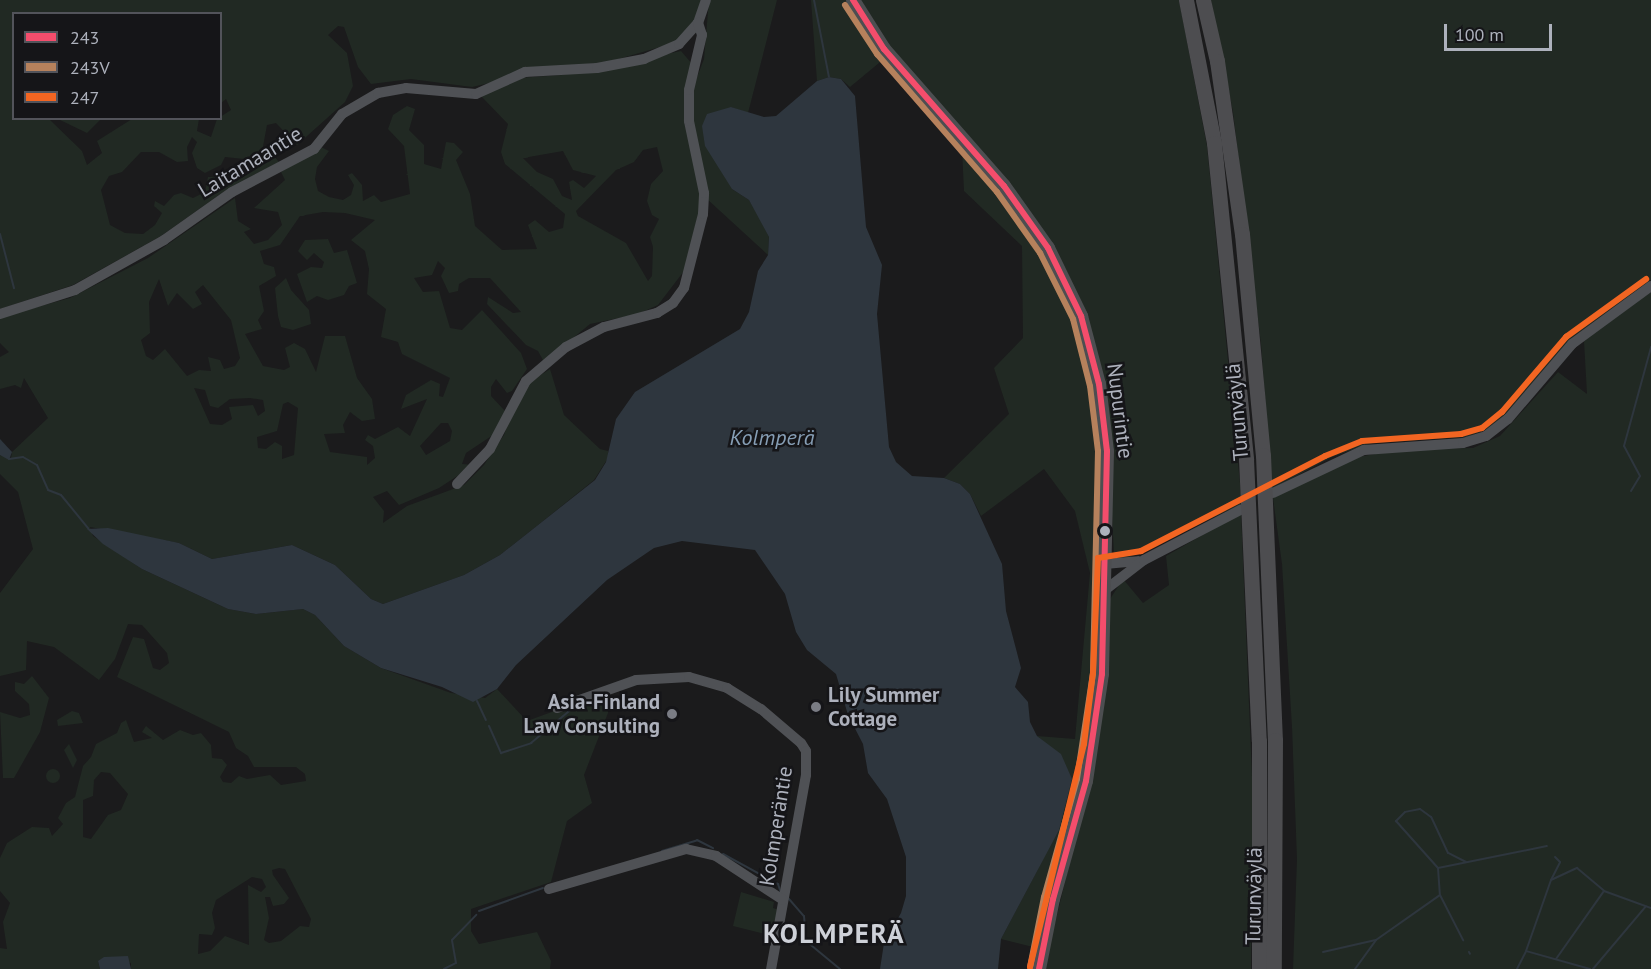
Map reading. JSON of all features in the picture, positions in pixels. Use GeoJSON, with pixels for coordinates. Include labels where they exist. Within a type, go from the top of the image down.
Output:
{"type":"FeatureCollection","features":[{"type":"Feature","properties":{"kind":"highway","name":"Turunväylä"},"geometry":{"type":"LineString","coordinates":[[1186,0],[1214,143],[1246,459],[1259,741],[1259,969]]}},
{"type":"Feature","properties":{"kind":"highway","name":"Turunväylä"},"geometry":{"type":"LineString","coordinates":[[1203,0],[1217,61],[1242,234],[1263,455],[1275,740],[1274,969]]}},
{"type":"Feature","properties":{"kind":"main road","name":"Nupurintie"},"geometry":{"type":"LineString","coordinates":[[853,0],[884,49],[1029,219],[1066,281],[1081,316],[1102,402],[1107,451],[1102,674],[1094,746],[1039,969]]}},
{"type":"Feature","properties":{"kind":"street","name":"Laitamaantie"},"geometry":{"type":"LineString","coordinates":[[0,314],[75,290],[164,240],[232,192],[314,149],[342,114],[378,93],[406,88],[476,94],[525,72],[597,68],[644,59],[679,44],[698,23],[706,0]]}},
{"type":"Feature","properties":{"kind":"street"},"geometry":{"type":"LineString","coordinates":[[457,484],[490,448],[526,381],[566,347],[604,327],[657,313],[673,303],[684,288],[703,214],[704,193],[689,121],[689,90],[702,35],[698,23]]}},
{"type":"Feature","properties":{"kind":"street"},"geometry":{"type":"LineString","coordinates":[[1273,493],[1364,450],[1463,443],[1486,436],[1508,419],[1572,344],[1651,286]]}},
{"type":"Feature","properties":{"kind":"street"},"geometry":{"type":"LineString","coordinates":[[1104,590],[1144,560],[1242,509]]}},
{"type":"Feature","properties":{"kind":"street"},"geometry":{"type":"LineString","coordinates":[[1105,564],[1144,560]]}},
{"type":"Feature","properties":{"kind":"street","name":"Kolmperäntie"},"geometry":{"type":"LineString","coordinates":[[557,708],[636,680],[689,677],[727,688],[787,729],[806,751],[807,762],[771,969]]}},
{"type":"Feature","properties":{"kind":"street"},"geometry":{"type":"LineString","coordinates":[[549,889],[686,849],[716,856],[783,900]]}},
{"type":"Feature","properties":{"kind":"shaded area"},"geometry":{"type":"Polygon","coordinates":[[[0,0],[704,0],[696,23],[674,43],[608,62],[558,67],[472,87],[411,79],[371,84],[358,67],[344,27],[338,26],[328,35],[347,53],[353,86],[345,102],[297,145],[276,123],[267,125],[262,152],[244,159],[225,157],[221,165],[205,173],[197,168],[192,153],[197,142],[192,137],[187,147],[188,161],[177,162],[159,152],[141,152],[122,172],[109,176],[101,190],[110,225],[125,233],[143,234],[155,225],[162,213],[154,206],[155,201],[164,206],[174,195],[181,193],[193,198],[205,192],[208,177],[240,176],[272,154],[279,162],[229,188],[161,236],[73,285],[0,309],[0,0]]]}},
{"type":"Feature","properties":{"kind":"shaded area"},"geometry":{"type":"Polygon","coordinates":[[[709,0],[777,0],[748,113],[731,107],[732,189],[749,200],[760,218],[769,237],[768,255],[707,199],[692,119],[692,90],[704,59],[709,0]]]}},
{"type":"Feature","properties":{"kind":"shaded area"},"geometry":{"type":"Polygon","coordinates":[[[811,0],[849,0],[885,58],[850,87],[841,79],[829,77],[817,81],[811,0]]]}},
{"type":"Feature","properties":{"kind":"shaded area"},"geometry":{"type":"Polygon","coordinates":[[[860,0],[1179,0],[1207,146],[1242,504],[1124,560],[1114,555],[1106,392],[1081,303],[1065,268],[897,58],[860,0]]]}},
{"type":"Feature","properties":{"kind":"shaded area"},"geometry":{"type":"Polygon","coordinates":[[[1211,0],[1651,0],[1651,280],[1573,337],[1505,416],[1489,429],[1467,437],[1372,443],[1332,457],[1272,489],[1261,344],[1233,112],[1211,0]]]}},
{"type":"Feature","properties":{"kind":"shaded area"},"geometry":{"type":"Polygon","coordinates":[[[681,51],[693,65],[687,90],[703,195],[684,271],[658,305],[638,314],[590,324],[544,362],[538,351],[526,345],[487,304],[488,297],[513,313],[521,312],[490,278],[469,278],[459,284],[458,291],[449,293],[441,276],[445,268],[438,261],[432,275],[414,278],[423,292],[439,291],[450,328],[462,330],[482,310],[521,353],[527,369],[512,391],[507,393],[496,379],[491,387],[491,396],[505,411],[496,433],[466,453],[462,464],[474,465],[439,488],[399,505],[387,491],[373,497],[384,511],[383,523],[407,506],[464,485],[484,465],[504,435],[510,416],[530,382],[550,369],[564,415],[600,449],[608,451],[608,458],[594,480],[500,555],[464,575],[383,604],[371,599],[335,565],[292,545],[212,559],[179,543],[90,527],[93,536],[142,569],[228,609],[256,614],[303,609],[315,615],[344,646],[381,668],[451,693],[485,698],[497,689],[527,721],[609,691],[608,713],[584,775],[592,803],[567,821],[551,882],[471,909],[471,931],[479,944],[537,932],[551,961],[550,969],[131,969],[131,963],[112,959],[98,961],[100,969],[0,969],[0,948],[7,949],[3,922],[10,903],[0,891],[0,858],[7,843],[32,827],[49,828],[52,836],[63,824],[58,818],[66,803],[75,797],[83,766],[91,757],[96,744],[117,733],[121,723],[126,720],[134,742],[152,738],[142,732],[146,726],[163,740],[180,730],[193,735],[201,733],[211,745],[212,758],[222,759],[227,765],[220,777],[223,782],[231,783],[239,776],[247,779],[270,775],[281,785],[306,781],[305,774],[296,767],[254,767],[248,756],[236,748],[229,732],[117,677],[133,637],[144,639],[153,668],[160,670],[169,663],[167,653],[142,625],[128,624],[115,659],[99,680],[54,647],[27,641],[26,670],[0,676],[0,593],[33,549],[18,492],[0,474],[0,455],[11,458],[12,452],[48,418],[24,378],[21,388],[15,385],[0,389],[0,357],[9,352],[0,343],[0,317],[70,298],[148,258],[235,198],[238,221],[251,229],[244,232],[254,244],[268,240],[282,225],[278,212],[254,208],[285,180],[281,172],[321,147],[329,151],[317,167],[315,179],[318,191],[329,197],[343,200],[351,195],[354,185],[348,175],[352,173],[362,185],[363,201],[374,195],[381,202],[410,194],[404,146],[388,129],[393,115],[407,106],[415,109],[409,130],[424,145],[424,164],[441,169],[446,142],[454,143],[463,152],[456,160],[470,194],[475,226],[502,250],[537,249],[528,225],[535,220],[549,232],[563,228],[565,214],[505,164],[501,152],[508,124],[481,96],[517,78],[562,75],[681,51]],[[657,147],[643,150],[634,162],[616,170],[576,211],[578,216],[626,243],[648,281],[652,276],[653,247],[650,237],[659,219],[652,215],[647,201],[651,184],[663,171],[657,147]],[[563,151],[523,158],[537,172],[553,179],[562,196],[572,200],[569,182],[573,180],[584,188],[596,176],[573,170],[563,151]],[[323,212],[300,216],[280,245],[260,251],[264,264],[274,267],[276,276],[259,286],[264,311],[258,320],[262,329],[245,334],[263,366],[284,370],[290,367],[285,348],[294,343],[305,349],[316,372],[325,336],[345,336],[357,378],[372,399],[375,419],[362,421],[350,412],[343,425],[345,433],[324,434],[330,452],[367,457],[367,465],[375,458],[373,446],[365,440],[368,435],[375,439],[398,427],[410,436],[427,399],[401,409],[406,395],[431,380],[440,384],[439,396],[443,397],[450,378],[402,354],[398,342],[381,337],[386,309],[367,294],[369,269],[365,251],[351,240],[375,220],[345,213],[323,212]],[[159,279],[149,302],[150,333],[141,340],[146,356],[153,360],[165,349],[187,376],[199,370],[211,371],[208,357],[220,360],[224,369],[235,366],[240,358],[231,320],[203,285],[195,292],[202,304],[193,309],[177,293],[168,306],[159,279]],[[194,388],[210,424],[222,425],[232,419],[229,407],[253,405],[258,416],[265,411],[263,400],[230,399],[218,408],[210,406],[205,390],[194,388]],[[288,402],[283,404],[277,431],[257,437],[258,448],[266,449],[275,442],[282,446],[282,459],[294,455],[298,408],[288,402]],[[441,423],[420,446],[426,455],[450,441],[452,431],[448,423],[441,423]],[[101,772],[94,780],[93,796],[83,800],[83,837],[91,839],[108,815],[121,810],[128,794],[110,773],[101,772]],[[285,869],[272,870],[289,898],[284,904],[273,906],[270,897],[265,897],[269,918],[264,940],[269,943],[281,941],[300,926],[309,927],[311,919],[285,869]],[[252,877],[216,900],[212,913],[215,928],[212,935],[199,934],[198,954],[210,951],[225,936],[249,945],[248,885],[261,892],[266,887],[262,879],[252,877]]]}},
{"type":"Feature","properties":{"kind":"shaded area"},"geometry":{"type":"Polygon","coordinates":[[[60,120],[100,120],[87,133],[60,120]]]}},
{"type":"Feature","properties":{"kind":"shaded area"},"geometry":{"type":"Polygon","coordinates":[[[962,149],[1011,204],[1062,283],[1089,359],[1102,439],[1097,666],[1090,739],[1037,948],[1001,939],[1038,869],[1045,743],[1037,736],[1075,739],[1090,573],[1075,511],[1044,469],[981,516],[970,494],[960,484],[944,478],[1009,414],[994,368],[1023,338],[1022,246],[964,191],[962,149]]]}},
{"type":"Feature","properties":{"kind":"shaded area"},"geometry":{"type":"Polygon","coordinates":[[[328,239],[334,253],[347,250],[357,283],[349,286],[344,295],[328,300],[317,296],[307,302],[297,274],[311,267],[322,268],[324,262],[314,253],[307,260],[298,251],[305,240],[328,239]]]}},
{"type":"Feature","properties":{"kind":"shaded area"},"geometry":{"type":"Polygon","coordinates":[[[286,278],[291,290],[309,310],[311,324],[293,330],[281,327],[278,316],[275,288],[286,278]]]}},
{"type":"Feature","properties":{"kind":"shaded area"},"geometry":{"type":"Polygon","coordinates":[[[1651,292],[1651,969],[1293,969],[1297,859],[1292,727],[1282,564],[1273,498],[1352,458],[1404,449],[1473,448],[1500,436],[1558,372],[1587,394],[1584,341],[1651,292]]]}},
{"type":"Feature","properties":{"kind":"shaded area"},"geometry":{"type":"Polygon","coordinates":[[[1241,513],[1253,800],[1251,969],[1044,969],[1092,770],[1110,599],[1123,579],[1143,603],[1169,585],[1166,556],[1241,513]]]}},
{"type":"Feature","properties":{"kind":"shaded area"},"geometry":{"type":"Polygon","coordinates":[[[32,676],[49,698],[40,732],[14,778],[3,778],[0,712],[20,718],[30,715],[29,704],[15,691],[15,682],[24,684],[32,676]]]}},
{"type":"Feature","properties":{"kind":"shaded area"},"geometry":{"type":"Polygon","coordinates":[[[72,711],[79,713],[83,723],[58,726],[57,720],[72,711]]]}},
{"type":"Feature","properties":{"kind":"shaded area"},"geometry":{"type":"Polygon","coordinates":[[[69,744],[77,760],[73,768],[64,750],[69,744]]]}},
{"type":"Feature","properties":{"kind":"shaded area"},"geometry":{"type":"Polygon","coordinates":[[[50,769],[56,769],[60,776],[56,783],[50,783],[46,779],[46,773],[50,769]]]}},
{"type":"Feature","properties":{"kind":"shaded area"},"geometry":{"type":"Polygon","coordinates":[[[741,892],[774,902],[773,908],[779,910],[773,936],[733,926],[741,892]]]}},
{"type":"Feature","properties":{"kind":"water","name":"Kolmperä"},"geometry":{"type":"Polygon","coordinates":[[[829,77],[841,79],[855,96],[866,227],[882,265],[877,314],[889,447],[896,462],[912,476],[944,478],[960,484],[970,494],[1002,564],[1006,611],[1021,668],[1015,687],[1028,702],[1030,722],[1037,736],[1061,754],[1072,779],[1059,830],[1001,939],[998,969],[880,969],[884,943],[901,913],[906,896],[906,857],[887,799],[868,773],[863,744],[848,715],[836,674],[807,650],[796,632],[785,594],[755,550],[682,541],[654,548],[607,580],[516,665],[497,689],[473,702],[442,687],[381,668],[344,646],[315,615],[303,609],[256,614],[228,609],[142,569],[103,544],[87,529],[108,528],[179,543],[212,559],[292,545],[335,565],[371,599],[383,604],[464,575],[500,555],[595,480],[606,462],[616,419],[635,392],[740,329],[749,312],[758,271],[768,255],[769,237],[749,200],[732,189],[705,146],[702,126],[707,114],[731,107],[764,117],[776,116],[817,81],[829,77]]]}},
{"type":"Feature","properties":{"kind":"water"},"geometry":{"type":"Polygon","coordinates":[[[0,439],[12,452],[9,460],[0,455],[0,439]]]}},
{"type":"Feature","properties":{"kind":"water"},"geometry":{"type":"Polygon","coordinates":[[[128,956],[131,969],[100,969],[98,961],[104,957],[128,956]]]}},
{"type":"Feature","properties":{"kind":"waterway"},"geometry":{"type":"LineString","coordinates":[[814,0],[829,77]]}},
{"type":"Feature","properties":{"kind":"waterway"},"geometry":{"type":"LineString","coordinates":[[0,234],[14,288]]}},
{"type":"Feature","properties":{"kind":"waterway"},"geometry":{"type":"LineString","coordinates":[[1631,491],[1640,476],[1624,446],[1651,347]]}},
{"type":"Feature","properties":{"kind":"waterway"},"geometry":{"type":"LineString","coordinates":[[9,459],[23,457],[37,465],[48,490],[61,495],[88,528]]}},
{"type":"Feature","properties":{"kind":"waterway"},"geometry":{"type":"LineString","coordinates":[[477,701],[486,720]]}},
{"type":"Feature","properties":{"kind":"waterway"},"geometry":{"type":"LineString","coordinates":[[489,726],[501,753],[531,743],[574,707]]}},
{"type":"Feature","properties":{"kind":"waterway"},"geometry":{"type":"LineString","coordinates":[[1466,862],[1448,853],[1431,817],[1420,809],[1405,812],[1396,821],[1438,868],[1547,846]]}},
{"type":"Feature","properties":{"kind":"waterway"},"geometry":{"type":"LineString","coordinates":[[662,851],[697,840],[713,848]]}},
{"type":"Feature","properties":{"kind":"waterway"},"geometry":{"type":"LineString","coordinates":[[723,854],[778,884],[781,893]]}},
{"type":"Feature","properties":{"kind":"waterway"},"geometry":{"type":"LineString","coordinates":[[1551,880],[1560,862],[1555,857]]}},
{"type":"Feature","properties":{"kind":"waterway"},"geometry":{"type":"LineString","coordinates":[[1438,868],[1440,895],[1463,940]]}},
{"type":"Feature","properties":{"kind":"waterway"},"geometry":{"type":"LineString","coordinates":[[1590,969],[1526,951],[1551,880],[1577,868],[1604,891],[1651,908]]}},
{"type":"Feature","properties":{"kind":"waterway"},"geometry":{"type":"LineString","coordinates":[[479,911],[543,888]]}},
{"type":"Feature","properties":{"kind":"waterway"},"geometry":{"type":"LineString","coordinates":[[1556,959],[1604,891]]}},
{"type":"Feature","properties":{"kind":"waterway"},"geometry":{"type":"LineString","coordinates":[[1323,952],[1376,940],[1440,895]]}},
{"type":"Feature","properties":{"kind":"waterway"},"geometry":{"type":"LineString","coordinates":[[789,899],[804,916],[806,941],[840,969]]}},
{"type":"Feature","properties":{"kind":"waterway"},"geometry":{"type":"LineString","coordinates":[[1593,969],[1646,906]]}},
{"type":"Feature","properties":{"kind":"waterway"},"geometry":{"type":"LineString","coordinates":[[444,969],[456,963],[452,940],[476,915]]}},
{"type":"Feature","properties":{"kind":"waterway"},"geometry":{"type":"LineString","coordinates":[[1355,969],[1376,940]]}},
{"type":"Feature","properties":{"kind":"waterway"},"geometry":{"type":"LineString","coordinates":[[1517,969],[1526,951]]}},
{"type":"Feature","properties":{"kind":"transit line","name":"243"},"geometry":{"type":"LineString","coordinates":[[853,0],[884,49],[1004,186],[1048,248],[1081,316],[1099,384],[1107,451],[1102,674],[1086,781],[1053,899],[1039,969]]}},
{"type":"Feature","properties":{"kind":"transit line","name":"243V"},"geometry":{"type":"LineString","coordinates":[[845,5],[877,54],[997,192],[1040,253],[1073,319],[1090,386],[1098,451],[1093,673],[1077,779],[1044,897],[1030,967]]}},
{"type":"Feature","properties":{"kind":"transit line","name":"247"},"geometry":{"type":"LineString","coordinates":[[1030,967],[1084,744],[1093,673],[1098,558],[1141,551],[1325,456],[1362,441],[1461,434],[1482,428],[1502,412],[1566,337],[1646,279]]}},
{"type":"Feature","properties":{"kind":"place","name":"Lily Summer Cottage"},"geometry":{"type":"Point","coordinates":[816,707]}},
{"type":"Feature","properties":{"kind":"place","name":"Asia-Finland Law Consulting"},"geometry":{"type":"Point","coordinates":[672,714]}},
{"type":"Feature","properties":{"kind":"district","name":"KOLMPERÄ"},"geometry":{"type":"Point","coordinates":[834,934]}}]}
